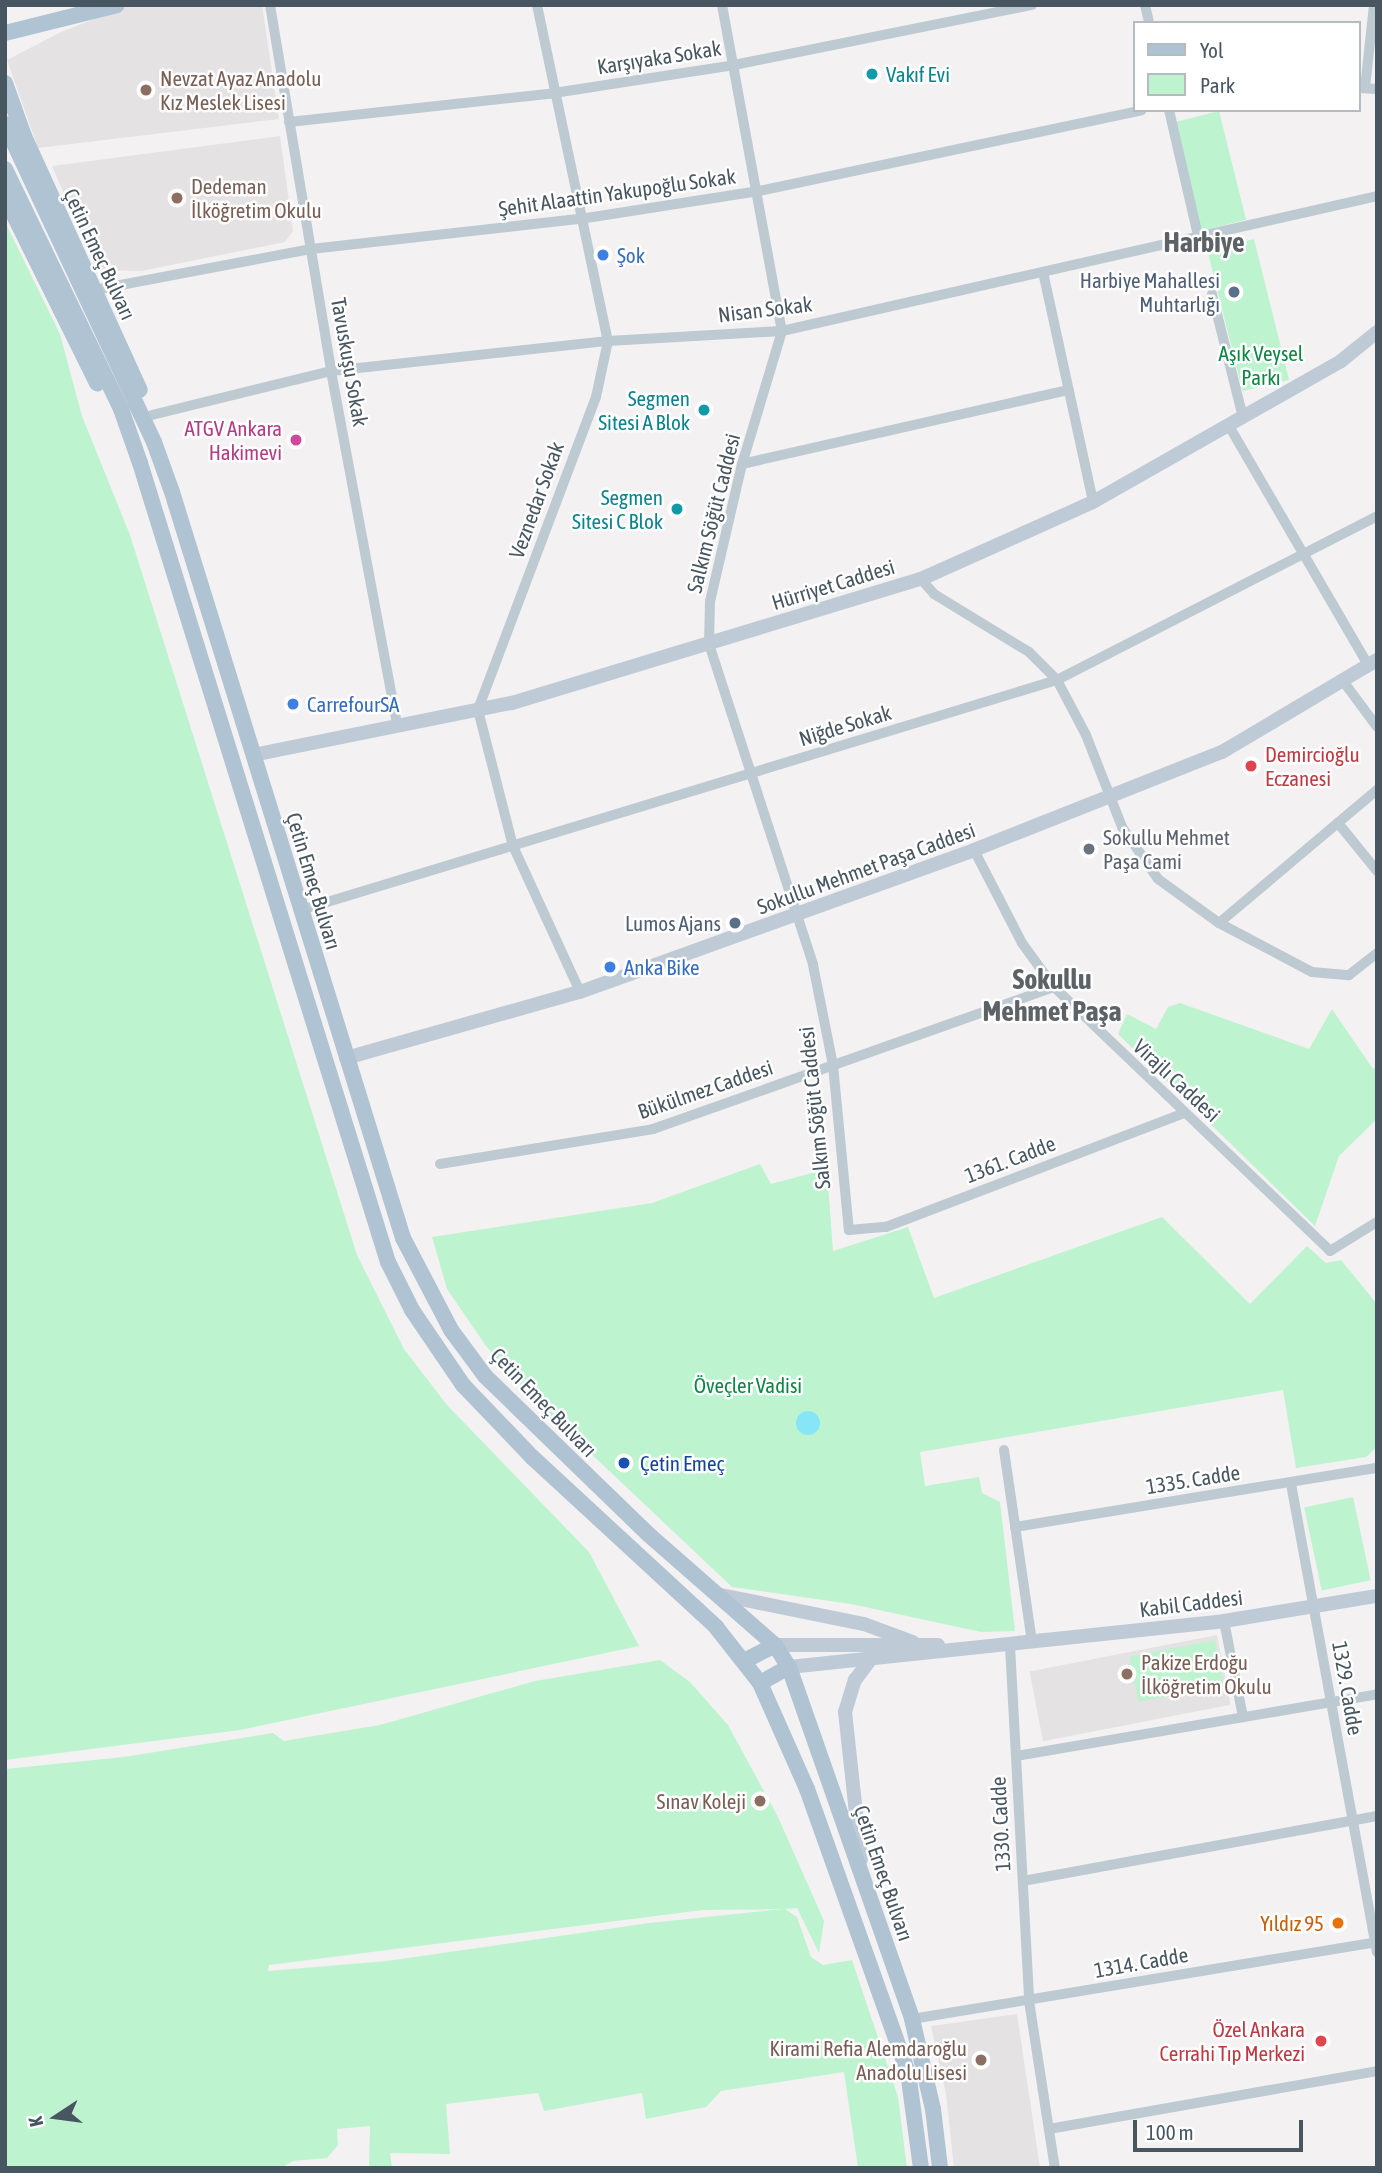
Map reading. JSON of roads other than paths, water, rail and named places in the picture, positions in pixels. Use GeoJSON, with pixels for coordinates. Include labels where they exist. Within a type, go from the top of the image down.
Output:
{"type":"FeatureCollection","features":[{"type":"Feature","properties":{"kind":"main road"},"geometry":{"type":"LineString","coordinates":[[5,33],[117,5]]}},
{"type":"Feature","properties":{"kind":"main road","name":"Çetin Emeç Bulvarı"},"geometry":{"type":"LineString","coordinates":[[5,83],[24,136],[152,415],[154,442]]}},
{"type":"Feature","properties":{"kind":"main road","name":"Çetin Emeç Bulvarı"},"geometry":{"type":"LineString","coordinates":[[5,124],[154,442],[403,1238],[451,1330],[485,1376],[648,1534],[721,1595],[775,1645],[789,1667],[912,2019],[933,2109],[940,2168]]}},
{"type":"Feature","properties":{"kind":"main road","name":"Çetin Emeç Bulvarı"},"geometry":{"type":"LineString","coordinates":[[5,169],[121,409],[140,463],[388,1262],[436,1349],[495,1420],[746,1660],[760,1683],[807,1789],[908,2072],[921,2168]]}},
{"type":"Feature","properties":{"kind":"main road","name":"Çetin Emeç Bulvarı"},"geometry":{"type":"LineString","coordinates":[[5,197],[140,463]]}},
{"type":"Feature","properties":{"kind":"main road","name":"Hürriyet Caddesi"},"geometry":{"type":"LineString","coordinates":[[253,755],[397,724],[478,710],[709,644],[921,579],[1093,502],[1341,361],[1377,332]]}},
{"type":"Feature","properties":{"kind":"main road","name":"Sokullu Mehmet Paşa Caddesi"},"geometry":{"type":"LineString","coordinates":[[346,1058],[580,992],[800,915],[974,850],[1222,752],[1372,663]]}},
{"type":"Feature","properties":{"kind":"main road"},"geometry":{"type":"LineString","coordinates":[[326,1063],[346,1058]]}},
{"type":"Feature","properties":{"kind":"main road"},"geometry":{"type":"LineString","coordinates":[[721,1595],[864,1623],[920,1645]]}},
{"type":"Feature","properties":{"kind":"main road","name":"Kabil Caddesi"},"geometry":{"type":"LineString","coordinates":[[789,1667],[1010,1646],[1224,1621],[1377,1596]]}},
{"type":"Feature","properties":{"kind":"main road"},"geometry":{"type":"LineString","coordinates":[[746,1660],[775,1645]]}},
{"type":"Feature","properties":{"kind":"main road","name":"Kabil Caddesi"},"geometry":{"type":"LineString","coordinates":[[775,1645],[1010,1646]]}},
{"type":"Feature","properties":{"kind":"main road"},"geometry":{"type":"LineString","coordinates":[[863,1878],[845,1712],[855,1680],[870,1660]]}},
{"type":"Feature","properties":{"kind":"main road"},"geometry":{"type":"LineString","coordinates":[[760,1683],[789,1667]]}},
{"type":"Feature","properties":{"kind":"street","name":"Tavuskuşu Sokak"},"geometry":{"type":"LineString","coordinates":[[270,5],[331,371],[397,724]]}},
{"type":"Feature","properties":{"kind":"street","name":"Veznedar Sokak"},"geometry":{"type":"LineString","coordinates":[[478,710],[596,397],[608,341],[580,219],[537,5]]}},
{"type":"Feature","properties":{"kind":"street","name":"Salkım Söğüt Caddesi"},"geometry":{"type":"LineString","coordinates":[[722,5],[759,191],[782,331],[742,464],[710,601],[709,644],[750,775],[800,915],[833,1065],[849,1230]]}},
{"type":"Feature","properties":{"kind":"street","name":"Karşıyaka Sokak"},"geometry":{"type":"LineString","coordinates":[[289,122],[554,93],[734,65],[1032,5]]}},
{"type":"Feature","properties":{"kind":"street"},"geometry":{"type":"LineString","coordinates":[[1374,5],[1362,88],[1377,89]]}},
{"type":"Feature","properties":{"kind":"street","name":"Şehit Alaattin Yakupoğlu Sokak"},"geometry":{"type":"LineString","coordinates":[[94,290],[311,249],[580,219],[759,191],[1134,112]]}},
{"type":"Feature","properties":{"kind":"street"},"geometry":{"type":"LineString","coordinates":[[1169,112],[1198,236]]}},
{"type":"Feature","properties":{"kind":"street","name":"Nisan Sokak"},"geometry":{"type":"LineString","coordinates":[[152,415],[331,371],[608,341],[782,331],[1377,196]]}},
{"type":"Feature","properties":{"kind":"street"},"geometry":{"type":"LineString","coordinates":[[1044,272],[1093,502]]}},
{"type":"Feature","properties":{"kind":"street"},"geometry":{"type":"LineString","coordinates":[[1212,294],[1243,417]]}},
{"type":"Feature","properties":{"kind":"street"},"geometry":{"type":"LineString","coordinates":[[742,464],[1069,390]]}},
{"type":"Feature","properties":{"kind":"street"},"geometry":{"type":"LineString","coordinates":[[1229,426],[1302,556],[1372,663]]}},
{"type":"Feature","properties":{"kind":"street","name":"Niğde Sokak"},"geometry":{"type":"LineString","coordinates":[[301,910],[1057,680],[1377,516]]}},
{"type":"Feature","properties":{"kind":"street"},"geometry":{"type":"LineString","coordinates":[[921,579],[934,594],[1029,652],[1057,680],[1086,735],[1128,838],[1158,879],[1219,923],[1274,956],[1326,976],[1349,975],[1377,953]]}},
{"type":"Feature","properties":{"kind":"street"},"geometry":{"type":"LineString","coordinates":[[1343,681],[1377,727]]}},
{"type":"Feature","properties":{"kind":"street"},"geometry":{"type":"LineString","coordinates":[[478,710],[513,846],[580,992]]}},
{"type":"Feature","properties":{"kind":"street"},"geometry":{"type":"LineString","coordinates":[[1219,923],[1377,790]]}},
{"type":"Feature","properties":{"kind":"street"},"geometry":{"type":"LineString","coordinates":[[1338,823],[1377,871]]}},
{"type":"Feature","properties":{"kind":"street","name":"Virajlı Caddesi"},"geometry":{"type":"LineString","coordinates":[[974,850],[1022,943],[1054,987],[1330,1251],[1377,1222]]}},
{"type":"Feature","properties":{"kind":"street","name":"Bükülmez Caddesi"},"geometry":{"type":"LineString","coordinates":[[440,1164],[632,1134],[1054,987]]}},
{"type":"Feature","properties":{"kind":"street","name":"1361. Cadde"},"geometry":{"type":"LineString","coordinates":[[849,1230],[886,1227],[1184,1113]]}},
{"type":"Feature","properties":{"kind":"street"},"geometry":{"type":"LineString","coordinates":[[1004,1450],[1032,1643]]}},
{"type":"Feature","properties":{"kind":"street","name":"1335. Cadde"},"geometry":{"type":"LineString","coordinates":[[1016,1527],[1377,1468]]}},
{"type":"Feature","properties":{"kind":"street","name":"1329. Cadde"},"geometry":{"type":"LineString","coordinates":[[1291,1483],[1376,1945]]}},
{"type":"Feature","properties":{"kind":"street"},"geometry":{"type":"LineString","coordinates":[[1224,1621],[1243,1717]]}},
{"type":"Feature","properties":{"kind":"street","name":"1330. Cadde"},"geometry":{"type":"LineString","coordinates":[[1010,1646],[1029,2001],[1055,2168]]}},
{"type":"Feature","properties":{"kind":"street"},"geometry":{"type":"LineString","coordinates":[[1016,1756],[1377,1694]]}},
{"type":"Feature","properties":{"kind":"street"},"geometry":{"type":"LineString","coordinates":[[1023,1881],[1377,1816]]}},
{"type":"Feature","properties":{"kind":"street","name":"1314. Cadde"},"geometry":{"type":"LineString","coordinates":[[912,2019],[1376,1945]]}},
{"type":"Feature","properties":{"kind":"street"},"geometry":{"type":"LineString","coordinates":[[1049,2129],[1377,2071]]}},
{"type":"Feature","properties":{"kind":"water"},"geometry":{"type":"Polygon","coordinates":[[[808,1411],[816,1415],[820,1423],[816,1431],[808,1435],[800,1431],[796,1423],[800,1415],[808,1411]]]}},
{"type":"Feature","properties":{"kind":"place","name":"Vakıf Evi"},"geometry":{"type":"Point","coordinates":[872,74]}},
{"type":"Feature","properties":{"kind":"place","name":"Nevzat Ayaz Anadolu Kız Meslek Lisesi"},"geometry":{"type":"Point","coordinates":[146,90]}},
{"type":"Feature","properties":{"kind":"place","name":"Dedeman İlköğretim Okulu"},"geometry":{"type":"Point","coordinates":[177,198]}},
{"type":"Feature","properties":{"kind":"place","name":"Şok"},"geometry":{"type":"Point","coordinates":[603,255]}},
{"type":"Feature","properties":{"kind":"place","name":"Harbiye Mahallesi Muhtarlığı"},"geometry":{"type":"Point","coordinates":[1234,292]}},
{"type":"Feature","properties":{"kind":"place","name":"Segmen Sitesi A Blok"},"geometry":{"type":"Point","coordinates":[704,410]}},
{"type":"Feature","properties":{"kind":"place","name":"ATGV Ankara Hakimevi"},"geometry":{"type":"Point","coordinates":[296,440]}},
{"type":"Feature","properties":{"kind":"place","name":"Segmen Sitesi C Blok"},"geometry":{"type":"Point","coordinates":[677,509]}},
{"type":"Feature","properties":{"kind":"place","name":"CarrefourSA"},"geometry":{"type":"Point","coordinates":[293,704]}},
{"type":"Feature","properties":{"kind":"place","name":"Demircioğlu Eczanesi"},"geometry":{"type":"Point","coordinates":[1251,766]}},
{"type":"Feature","properties":{"kind":"place","name":"Sokullu Mehmet Paşa Cami"},"geometry":{"type":"Point","coordinates":[1089,849]}},
{"type":"Feature","properties":{"kind":"place","name":"Lumos Ajans"},"geometry":{"type":"Point","coordinates":[735,923]}},
{"type":"Feature","properties":{"kind":"place","name":"Anka Bike"},"geometry":{"type":"Point","coordinates":[610,967]}},
{"type":"Feature","properties":{"kind":"place","name":"Çetin Emeç"},"geometry":{"type":"Point","coordinates":[624,1463]}},
{"type":"Feature","properties":{"kind":"place","name":"Pakize Erdoğu İlköğretim Okulu"},"geometry":{"type":"Point","coordinates":[1127,1674]}},
{"type":"Feature","properties":{"kind":"place","name":"Sınav Koleji"},"geometry":{"type":"Point","coordinates":[760,1801]}},
{"type":"Feature","properties":{"kind":"place","name":"Yıldız 95"},"geometry":{"type":"Point","coordinates":[1338,1923]}},
{"type":"Feature","properties":{"kind":"place","name":"Özel Ankara Cerrahi Tıp Merkezi"},"geometry":{"type":"Point","coordinates":[1321,2041]}},
{"type":"Feature","properties":{"kind":"place","name":"Kirami Refia Alemdaroğlu Anadolu Lisesi"},"geometry":{"type":"Point","coordinates":[981,2060]}},
{"type":"Feature","properties":{"kind":"district","name":"Harbiye"},"geometry":{"type":"Point","coordinates":[1204,242]}},
{"type":"Feature","properties":{"kind":"district","name":"Sokullu Mehmet Paşa"},"geometry":{"type":"Point","coordinates":[1052,995]}},
{"type":"Feature","properties":{"kind":"park label","name":"Aşık Veysel Parkı"},"geometry":{"type":"Point","coordinates":[1261,365]}},
{"type":"Feature","properties":{"kind":"park label","name":"Öveçler Vadisi"},"geometry":{"type":"Point","coordinates":[748,1385]}}]}
